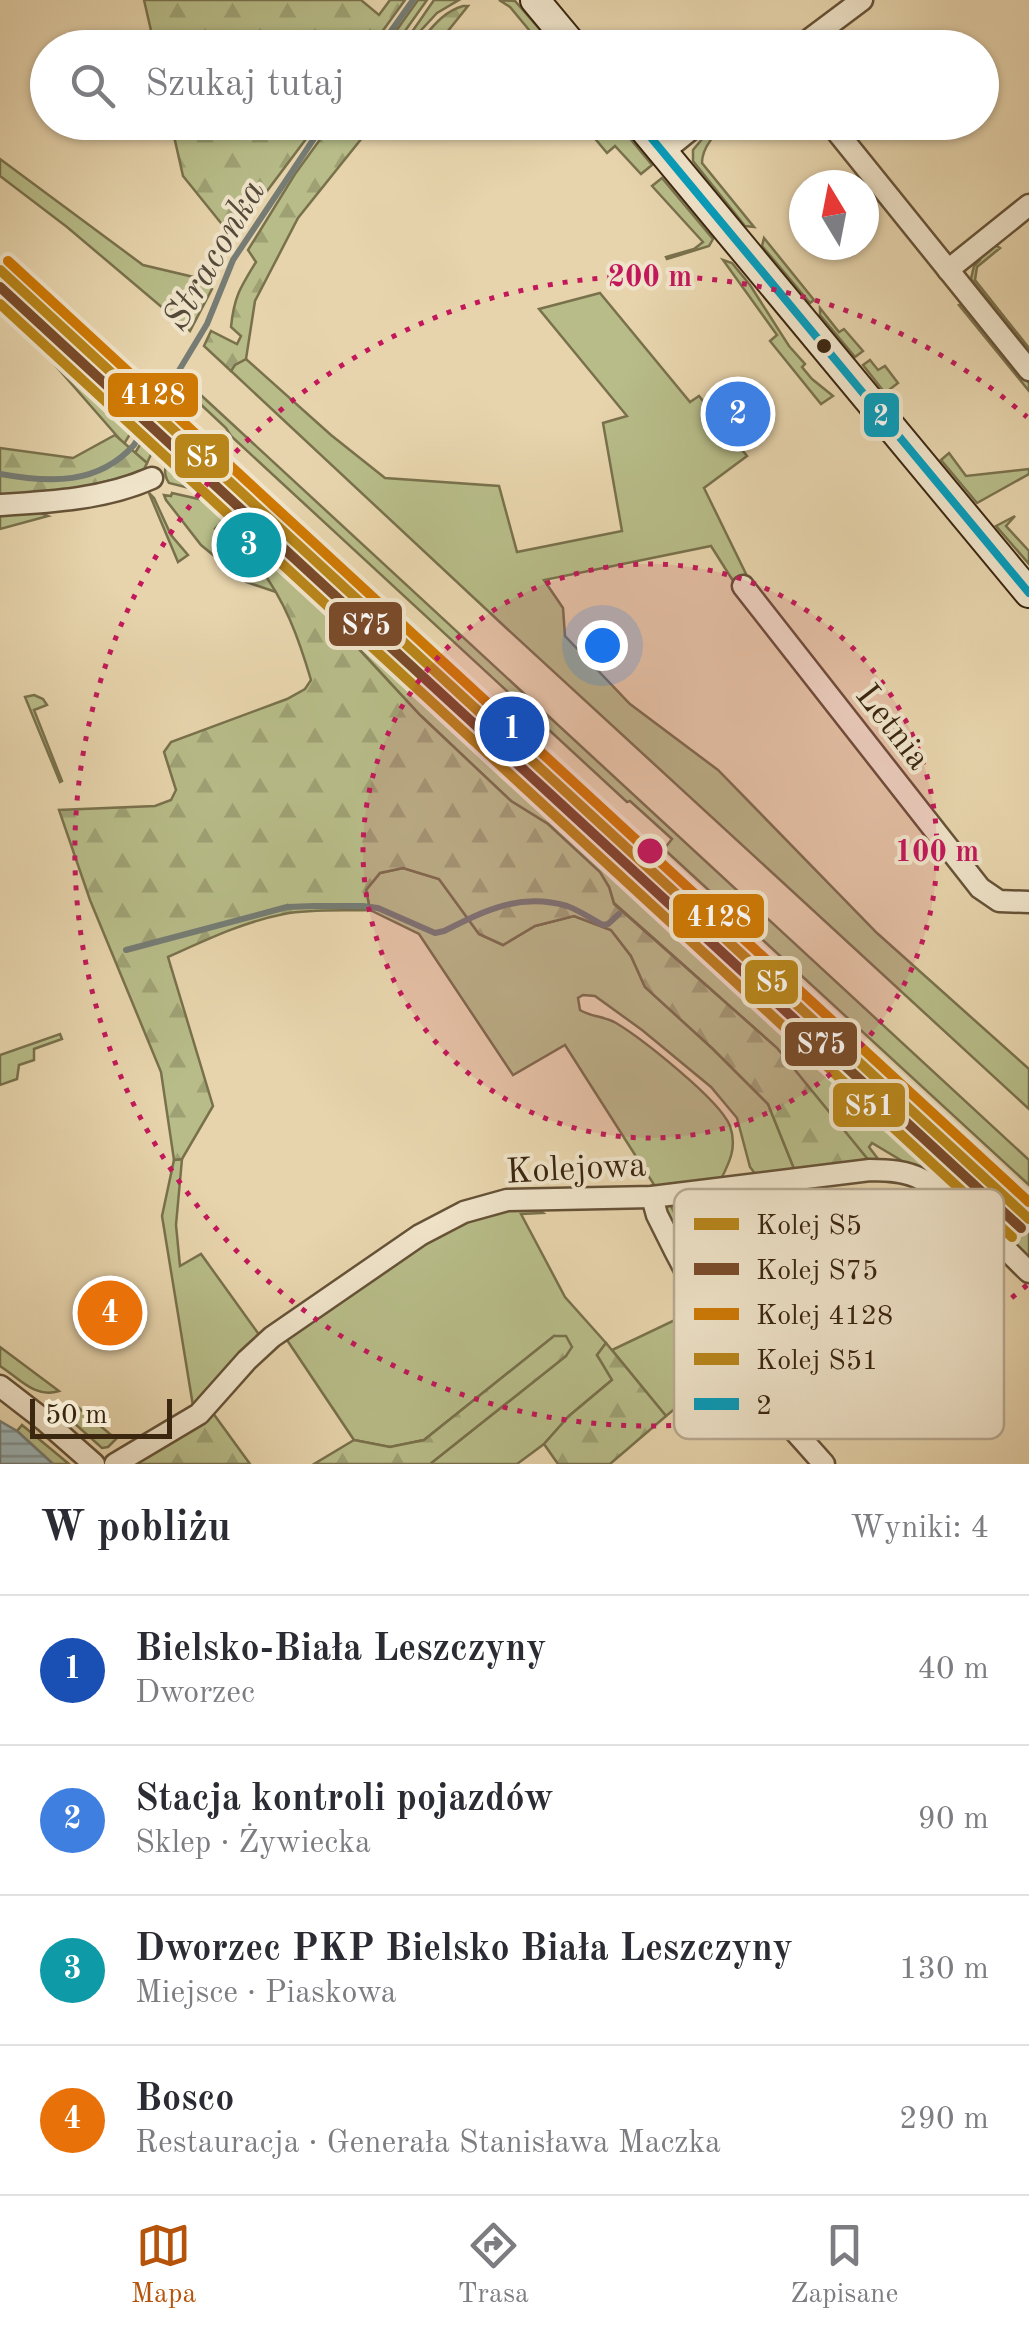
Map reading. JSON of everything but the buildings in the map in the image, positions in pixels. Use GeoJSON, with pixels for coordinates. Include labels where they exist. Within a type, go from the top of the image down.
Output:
{"type":"FeatureCollection","features":[{"type":"Feature","properties":{"kind":"main road"},"geometry":{"type":"LineString","coordinates":[[535,0],[560,30]]}},
{"type":"Feature","properties":{"kind":"main road"},"geometry":{"type":"LineString","coordinates":[[653,140],[1029,593]]}},
{"type":"Feature","properties":{"kind":"street"},"geometry":{"type":"LineString","coordinates":[[822,30],[862,0]]}},
{"type":"Feature","properties":{"kind":"street"},"geometry":{"type":"LineString","coordinates":[[663,152],[678,140]]}},
{"type":"Feature","properties":{"kind":"street"},"geometry":{"type":"LineString","coordinates":[[844,140],[1029,370]]}},
{"type":"Feature","properties":{"kind":"street"},"geometry":{"type":"LineString","coordinates":[[948,270],[1029,205]]}},
{"type":"Feature","properties":{"kind":"street"},"geometry":{"type":"LineString","coordinates":[[0,504],[101,494],[152,478]]}},
{"type":"Feature","properties":{"kind":"street","name":"Letnia"},"geometry":{"type":"LineString","coordinates":[[743,586],[980,888],[1000,901],[1029,902]]}},
{"type":"Feature","properties":{"kind":"street","name":"Kolejowa"},"geometry":{"type":"LineString","coordinates":[[711,1189],[870,1170],[905,1173],[937,1189]]}},
{"type":"Feature","properties":{"kind":"street","name":"Kolejowa"},"geometry":{"type":"LineString","coordinates":[[114,1464],[200,1414],[272,1336],[439,1224],[507,1200],[674,1193]]}},
{"type":"Feature","properties":{"kind":"street"},"geometry":{"type":"LineString","coordinates":[[652,1196],[674,1247]]}},
{"type":"Feature","properties":{"kind":"street","name":"Kolejowa"},"geometry":{"type":"LineString","coordinates":[[1004,1248],[1029,1272]]}},
{"type":"Feature","properties":{"kind":"street"},"geometry":{"type":"LineString","coordinates":[[0,1386],[94,1464]]}},
{"type":"Feature","properties":{"kind":"street"},"geometry":{"type":"LineString","coordinates":[[802,1439],[824,1464]]}},
{"type":"Feature","properties":{"kind":"green space"},"geometry":{"type":"Polygon","coordinates":[[[144,0],[361,0],[379,15],[390,0],[405,0],[383,30],[151,30],[144,0]]]}},
{"type":"Feature","properties":{"kind":"green space"},"geometry":{"type":"Polygon","coordinates":[[[418,0],[427,0],[406,30],[397,30],[418,0]]]}},
{"type":"Feature","properties":{"kind":"green space"},"geometry":{"type":"Polygon","coordinates":[[[434,0],[459,0],[437,13],[421,30],[413,30],[434,0]]]}},
{"type":"Feature","properties":{"kind":"green space"},"geometry":{"type":"Polygon","coordinates":[[[499,0],[515,1],[540,30],[529,30],[499,0]]]}},
{"type":"Feature","properties":{"kind":"green space"},"geometry":{"type":"Polygon","coordinates":[[[468,6],[449,30],[431,30],[442,18],[468,6]]]}},
{"type":"Feature","properties":{"kind":"green space"},"geometry":{"type":"Polygon","coordinates":[[[175,140],[305,140],[252,211],[229,233],[183,176],[175,140]]]}},
{"type":"Feature","properties":{"kind":"green space"},"geometry":{"type":"Polygon","coordinates":[[[320,140],[360,140],[298,218],[255,301],[246,359],[231,371],[204,346],[211,331],[237,344],[241,336],[231,327],[234,308],[256,262],[248,250],[320,140]]]}},
{"type":"Feature","properties":{"kind":"green space"},"geometry":{"type":"Polygon","coordinates":[[[596,140],[631,140],[652,165],[641,174],[615,146],[607,153],[596,140]]]}},
{"type":"Feature","properties":{"kind":"green space"},"geometry":{"type":"Polygon","coordinates":[[[701,140],[710,140],[702,163],[754,227],[745,226],[693,161],[693,150],[701,140]]]}},
{"type":"Feature","properties":{"kind":"green space"},"geometry":{"type":"Polygon","coordinates":[[[0,159],[143,265],[202,279],[212,289],[190,331],[0,176],[0,159]]]}},
{"type":"Feature","properties":{"kind":"green space"},"geometry":{"type":"Polygon","coordinates":[[[662,178],[713,239],[709,246],[667,259],[703,242],[652,186],[662,178]]]}},
{"type":"Feature","properties":{"kind":"green space"},"geometry":{"type":"Polygon","coordinates":[[[764,238],[814,300],[810,303],[762,246],[764,238]]]}},
{"type":"Feature","properties":{"kind":"green space"},"geometry":{"type":"Polygon","coordinates":[[[994,244],[1000,248],[977,267],[975,280],[1029,352],[971,279],[979,257],[994,244]]]}},
{"type":"Feature","properties":{"kind":"green space"},"geometry":{"type":"Polygon","coordinates":[[[723,260],[732,263],[750,285],[805,364],[802,367],[833,396],[821,404],[770,341],[777,335],[723,260]]]}},
{"type":"Feature","properties":{"kind":"green space"},"geometry":{"type":"Polygon","coordinates":[[[0,279],[143,413],[124,444],[0,302],[0,279]]]}},
{"type":"Feature","properties":{"kind":"green space"},"geometry":{"type":"Polygon","coordinates":[[[600,293],[690,402],[699,396],[747,456],[704,488],[746,574],[735,584],[711,546],[544,580],[563,608],[565,636],[630,704],[718,770],[877,933],[1029,1069],[1029,1109],[231,371],[246,359],[385,478],[499,486],[517,552],[622,531],[603,423],[627,416],[539,309],[600,293]]]}},
{"type":"Feature","properties":{"kind":"green space"},"geometry":{"type":"Polygon","coordinates":[[[965,303],[1029,383],[1029,391],[959,305],[965,303]]]}},
{"type":"Feature","properties":{"kind":"green space"},"geometry":{"type":"Polygon","coordinates":[[[820,308],[839,332],[844,329],[863,351],[855,357],[820,315],[820,308]]]}},
{"type":"Feature","properties":{"kind":"green space"},"geometry":{"type":"Polygon","coordinates":[[[870,360],[878,370],[885,366],[898,383],[885,393],[863,365],[870,360]]]}},
{"type":"Feature","properties":{"kind":"green space"},"geometry":{"type":"Polygon","coordinates":[[[190,385],[1029,1160],[1029,1185],[664,849],[672,839],[627,802],[231,436],[195,399],[198,394],[190,385]]]}},
{"type":"Feature","properties":{"kind":"green space"},"geometry":{"type":"Polygon","coordinates":[[[153,423],[162,431],[147,463],[135,453],[153,423]]]}},
{"type":"Feature","properties":{"kind":"green space"},"geometry":{"type":"Polygon","coordinates":[[[115,435],[147,463],[144,469],[91,485],[0,497],[0,448],[73,458],[115,435]]]}},
{"type":"Feature","properties":{"kind":"green space"},"geometry":{"type":"Polygon","coordinates":[[[177,445],[241,501],[169,483],[165,468],[177,445]]]}},
{"type":"Feature","properties":{"kind":"green space"},"geometry":{"type":"Polygon","coordinates":[[[949,453],[966,476],[1029,469],[1029,474],[977,503],[941,460],[949,453]]]}},
{"type":"Feature","properties":{"kind":"green space"},"geometry":{"type":"Polygon","coordinates":[[[149,493],[171,535],[188,555],[178,562],[149,493]]]}},
{"type":"Feature","properties":{"kind":"green space"},"geometry":{"type":"Polygon","coordinates":[[[172,493],[234,507],[252,524],[248,529],[220,507],[218,510],[225,517],[215,529],[258,565],[279,593],[246,582],[201,545],[166,500],[164,495],[172,493]]]}},
{"type":"Feature","properties":{"kind":"green space"},"geometry":{"type":"Polygon","coordinates":[[[38,512],[48,516],[0,529],[0,513],[38,512]]]}},
{"type":"Feature","properties":{"kind":"green space"},"geometry":{"type":"Polygon","coordinates":[[[1015,516],[1006,526],[1029,551],[1029,564],[996,526],[1015,516]]]}},
{"type":"Feature","properties":{"kind":"green space"},"geometry":{"type":"Polygon","coordinates":[[[256,528],[622,870],[616,878],[922,1159],[923,1167],[919,1171],[872,1143],[869,1147],[878,1159],[874,1167],[777,1048],[614,903],[600,873],[548,824],[511,801],[420,715],[252,533],[256,528]]]}},
{"type":"Feature","properties":{"kind":"green space"},"geometry":{"type":"Polygon","coordinates":[[[267,550],[420,715],[511,801],[548,824],[600,872],[614,904],[777,1048],[874,1167],[797,1176],[768,1104],[645,987],[631,956],[611,930],[574,916],[535,926],[503,945],[479,934],[439,879],[403,868],[380,873],[366,890],[370,910],[305,911],[269,917],[168,957],[213,1106],[182,1159],[174,1160],[161,1072],[90,900],[59,810],[155,806],[171,800],[176,790],[164,752],[171,742],[305,689],[311,680],[296,634],[258,565],[267,550]]]}},
{"type":"Feature","properties":{"kind":"green space"},"geometry":{"type":"Polygon","coordinates":[[[34,695],[47,705],[34,710],[60,782],[25,697],[34,695]]]}},
{"type":"Feature","properties":{"kind":"green space"},"geometry":{"type":"Polygon","coordinates":[[[403,868],[439,879],[479,934],[503,945],[535,926],[574,916],[611,930],[631,956],[645,987],[768,1104],[797,1176],[759,1179],[750,1167],[737,1118],[711,1087],[595,996],[583,995],[578,998],[580,1010],[616,1023],[643,1042],[696,1086],[730,1126],[732,1150],[718,1185],[658,1191],[565,1045],[513,1075],[419,934],[370,910],[366,890],[380,873],[403,868]]]}},
{"type":"Feature","properties":{"kind":"green space"},"geometry":{"type":"Polygon","coordinates":[[[640,871],[655,892],[659,888],[985,1189],[952,1189],[950,1177],[929,1166],[927,1155],[630,882],[640,871]]]}},
{"type":"Feature","properties":{"kind":"green space"},"geometry":{"type":"Polygon","coordinates":[[[60,1034],[62,1039],[34,1049],[34,1060],[19,1065],[17,1079],[0,1085],[0,1055],[60,1034]]]}},
{"type":"Feature","properties":{"kind":"green space"},"geometry":{"type":"Polygon","coordinates":[[[182,1159],[176,1225],[180,1266],[201,1254],[263,1340],[194,1412],[162,1216],[174,1160],[182,1159]]]}},
{"type":"Feature","properties":{"kind":"green space"},"geometry":{"type":"Polygon","coordinates":[[[674,1203],[674,1231],[663,1205],[674,1203]]]}},
{"type":"Feature","properties":{"kind":"green space"},"geometry":{"type":"Polygon","coordinates":[[[531,1204],[543,1213],[521,1214],[565,1297],[606,1343],[597,1355],[613,1379],[517,1464],[430,1464],[566,1356],[554,1336],[424,1440],[390,1447],[354,1440],[283,1334],[467,1216],[531,1204]]]}},
{"type":"Feature","properties":{"kind":"green space"},"geometry":{"type":"Polygon","coordinates":[[[1004,1207],[1029,1230],[1029,1265],[1004,1240],[1004,1207]]]}},
{"type":"Feature","properties":{"kind":"green space"},"geometry":{"type":"Polygon","coordinates":[[[674,1321],[674,1409],[666,1416],[612,1350],[674,1321]]]}},
{"type":"Feature","properties":{"kind":"green space"},"geometry":{"type":"Polygon","coordinates":[[[554,1336],[566,1336],[572,1347],[566,1356],[430,1464],[314,1464],[354,1440],[390,1447],[424,1440],[554,1336]]]}},
{"type":"Feature","properties":{"kind":"green space"},"geometry":{"type":"Polygon","coordinates":[[[606,1343],[666,1416],[610,1464],[558,1464],[544,1444],[569,1416],[612,1380],[597,1355],[606,1343]]]}},
{"type":"Feature","properties":{"kind":"green space"},"geometry":{"type":"Polygon","coordinates":[[[0,1347],[59,1391],[35,1390],[0,1366],[0,1347]]]}},
{"type":"Feature","properties":{"kind":"green space"},"geometry":{"type":"Polygon","coordinates":[[[73,1403],[116,1439],[108,1447],[102,1448],[75,1424],[70,1417],[73,1403]]]}},
{"type":"Feature","properties":{"kind":"green space"},"geometry":{"type":"Polygon","coordinates":[[[210,1409],[250,1464],[131,1464],[210,1409]]]}},
{"type":"Feature","properties":{"kind":"green space"},"geometry":{"type":"Polygon","coordinates":[[[22,1425],[69,1464],[53,1464],[17,1431],[22,1425]]]}},
{"type":"Feature","properties":{"kind":"water"},"geometry":{"type":"Polygon","coordinates":[[[0,1421],[17,1431],[53,1464],[0,1464],[0,1421]]]}},
{"type":"Feature","properties":{"kind":"waterway","name":"Straconka"},"geometry":{"type":"LineString","coordinates":[[392,30],[413,0]]}},
{"type":"Feature","properties":{"kind":"waterway","name":"Straconka"},"geometry":{"type":"LineString","coordinates":[[0,474],[72,478],[105,468],[134,445],[207,324],[233,260],[313,140]]}},
{"type":"Feature","properties":{"kind":"waterway"},"geometry":{"type":"LineString","coordinates":[[126,950],[287,907],[378,908],[435,933],[518,902],[567,906],[603,925],[619,914]]}},
{"type":"Feature","properties":{"kind":"rail line","name":"4128"},"geometry":{"type":"LineString","coordinates":[[8,261],[1029,1202]]}},
{"type":"Feature","properties":{"kind":"rail line","name":"S5"},"geometry":{"type":"LineString","coordinates":[[0,270],[996,1189]]}},
{"type":"Feature","properties":{"kind":"rail line","name":"S75"},"geometry":{"type":"LineString","coordinates":[[0,287],[979,1189]]}},
{"type":"Feature","properties":{"kind":"rail line","name":"S51"},"geometry":{"type":"LineString","coordinates":[[0,304],[960,1189]]}},
{"type":"Feature","properties":{"kind":"rail line","name":"S5"},"geometry":{"type":"LineString","coordinates":[[1004,1196],[1029,1219]]}},
{"type":"Feature","properties":{"kind":"rail line","name":"S75"},"geometry":{"type":"LineString","coordinates":[[1004,1212],[1021,1228]]}},
{"type":"Feature","properties":{"kind":"rail line","name":"S51"},"geometry":{"type":"LineString","coordinates":[[1004,1230],[1012,1237]]}},
{"type":"Feature","properties":{"kind":"transit line","name":"2"},"geometry":{"type":"LineString","coordinates":[[653,140],[1029,593]]}},
{"type":"Feature","properties":{"kind":"place","name":"Stacja kontroli pojazdów"},"geometry":{"type":"Point","coordinates":[738,414]}},
{"type":"Feature","properties":{"kind":"place","name":"Dworzec PKP Bielsko Biała Leszczyny"},"geometry":{"type":"Point","coordinates":[249,545]}},
{"type":"Feature","properties":{"kind":"place","name":"Bielsko-Biała Leszczyny"},"geometry":{"type":"Point","coordinates":[512,729]}},
{"type":"Feature","properties":{"kind":"place","name":"Bosco"},"geometry":{"type":"Point","coordinates":[110,1313]}}]}
